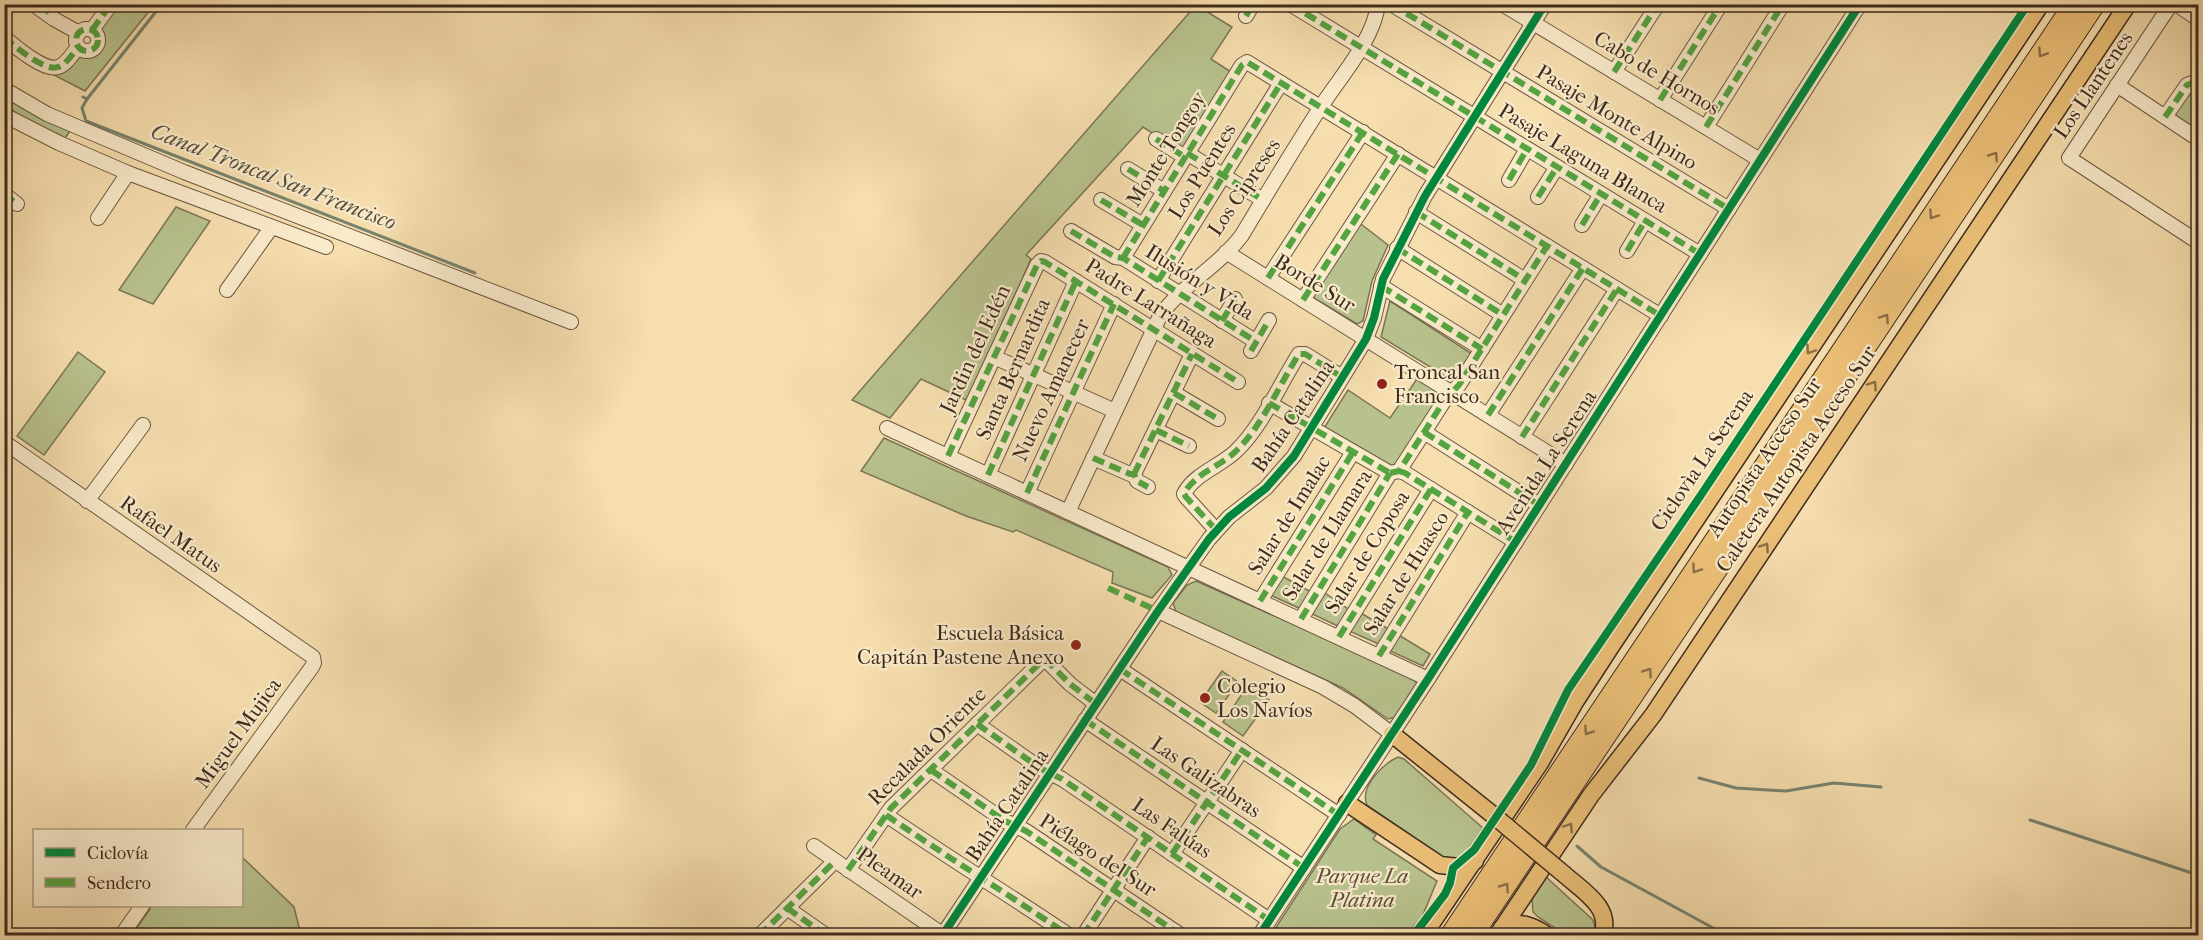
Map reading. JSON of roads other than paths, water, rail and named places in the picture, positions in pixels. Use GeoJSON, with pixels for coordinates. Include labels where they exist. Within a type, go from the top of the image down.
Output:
{"type":"FeatureCollection","features":[{"type":"Feature","properties":{"kind":"highway","name":"Autopista Acceso Sur"},"geometry":{"type":"LineString","coordinates":[[1450,936],[2074,4]]}},
{"type":"Feature","properties":{"kind":"highway","name":"Autopista Acceso Sur"},"geometry":{"type":"LineString","coordinates":[[1472,936],[2095,4]]}},
{"type":"Feature","properties":{"kind":"main road"},"geometry":{"type":"LineString","coordinates":[[1423,936],[1546,754],[1575,702],[1612,645],[2041,4]]}},
{"type":"Feature","properties":{"kind":"main road","name":"Caletera Autopista Acceso Sur"},"geometry":{"type":"LineString","coordinates":[[1499,932],[1599,784],[1647,724],[2128,4]]}},
{"type":"Feature","properties":{"kind":"main road"},"geometry":{"type":"LineString","coordinates":[[1392,734],[1565,875],[1602,909],[1606,920],[1602,936]]}},
{"type":"Feature","properties":{"kind":"main road"},"geometry":{"type":"LineString","coordinates":[[1343,809],[1440,865],[1459,867],[1475,861]]}},
{"type":"Feature","properties":{"kind":"main road"},"geometry":{"type":"LineString","coordinates":[[1440,865],[1453,894]]}},
{"type":"Feature","properties":{"kind":"main road"},"geometry":{"type":"LineString","coordinates":[[1524,894],[1526,911],[1541,931]]}},
{"type":"Feature","properties":{"kind":"main road"},"geometry":{"type":"LineString","coordinates":[[1499,932],[1519,924],[1541,931]]}},
{"type":"Feature","properties":{"kind":"street"},"geometry":{"type":"LineString","coordinates":[[4,37],[26,54],[51,68],[61,66],[111,4]]}},
{"type":"Feature","properties":{"kind":"street","name":"Pasaje Laguna Blanca"},"geometry":{"type":"LineString","coordinates":[[1290,4],[1700,255]]}},
{"type":"Feature","properties":{"kind":"street","name":"Los Cipreses"},"geometry":{"type":"LineString","coordinates":[[1068,512],[1153,329],[1178,294],[1242,235],[1373,25],[1378,4]]}},
{"type":"Feature","properties":{"kind":"street","name":"Pasaje Monte Alpino"},"geometry":{"type":"LineString","coordinates":[[1391,4],[1729,209]]}},
{"type":"Feature","properties":{"kind":"street","name":"Cabo de Hornos"},"geometry":{"type":"LineString","coordinates":[[1502,4],[1760,160]]}},
{"type":"Feature","properties":{"kind":"street","name":"Bahía Catalina"},"geometry":{"type":"LineString","coordinates":[[947,933],[980,878],[1188,567],[1229,516],[1277,478],[1311,428],[1366,339],[1374,318],[1381,286],[1416,212],[1473,116],[1545,4]]}},
{"type":"Feature","properties":{"kind":"street"},"geometry":{"type":"LineString","coordinates":[[1660,100],[1721,4]]}},
{"type":"Feature","properties":{"kind":"street"},"geometry":{"type":"LineString","coordinates":[[1706,127],[1784,4]]}},
{"type":"Feature","properties":{"kind":"street","name":"Avenida La Serena"},"geometry":{"type":"LineString","coordinates":[[1259,936],[1428,679],[1860,4]]}},
{"type":"Feature","properties":{"kind":"street","name":"Los Llantenes"},"geometry":{"type":"LineString","coordinates":[[2171,4],[2069,158],[2199,242]]}},
{"type":"Feature","properties":{"kind":"street"},"geometry":{"type":"LineString","coordinates":[[2176,4],[2199,19]]}},
{"type":"Feature","properties":{"kind":"street"},"geometry":{"type":"LineString","coordinates":[[1614,72],[1657,5]]}},
{"type":"Feature","properties":{"kind":"street"},"geometry":{"type":"LineString","coordinates":[[43,7],[83,36]]}},
{"type":"Feature","properties":{"kind":"street","name":"Monte Tongoy"},"geometry":{"type":"LineString","coordinates":[[1123,258],[1245,62],[1281,83]]}},
{"type":"Feature","properties":{"kind":"street"},"geometry":{"type":"LineString","coordinates":[[1281,83],[1660,316]]}},
{"type":"Feature","properties":{"kind":"street","name":"Los Puentes"},"geometry":{"type":"LineString","coordinates":[[1158,281],[1281,83]]}},
{"type":"Feature","properties":{"kind":"street"},"geometry":{"type":"LineString","coordinates":[[2165,117],[2187,85],[2192,83],[2199,87]]}},
{"type":"Feature","properties":{"kind":"street"},"geometry":{"type":"LineString","coordinates":[[2117,85],[2199,139]]}},
{"type":"Feature","properties":{"kind":"street"},"geometry":{"type":"LineString","coordinates":[[4,89],[47,114],[163,163],[570,322]]}},
{"type":"Feature","properties":{"kind":"street"},"geometry":{"type":"LineString","coordinates":[[4,115],[59,144],[271,228],[326,247]]}},
{"type":"Feature","properties":{"kind":"street"},"geometry":{"type":"LineString","coordinates":[[1268,278],[1363,132]]}},
{"type":"Feature","properties":{"kind":"street"},"geometry":{"type":"LineString","coordinates":[[1156,139],[1263,200]]}},
{"type":"Feature","properties":{"kind":"street"},"geometry":{"type":"LineString","coordinates":[[1509,180],[1527,149]]}},
{"type":"Feature","properties":{"kind":"street"},"geometry":{"type":"LineString","coordinates":[[1303,300],[1398,153]]}},
{"type":"Feature","properties":{"kind":"street"},"geometry":{"type":"LineString","coordinates":[[1538,197],[1557,167]]}},
{"type":"Feature","properties":{"kind":"street"},"geometry":{"type":"LineString","coordinates":[[1128,169],[1164,191]]}},
{"type":"Feature","properties":{"kind":"street"},"geometry":{"type":"LineString","coordinates":[[98,218],[128,172]]}},
{"type":"Feature","properties":{"kind":"street"},"geometry":{"type":"LineString","coordinates":[[4,194],[17,204]]}},
{"type":"Feature","properties":{"kind":"street"},"geometry":{"type":"LineString","coordinates":[[1582,225],[1601,194]]}},
{"type":"Feature","properties":{"kind":"street"},"geometry":{"type":"LineString","coordinates":[[1101,200],[1143,225]]}},
{"type":"Feature","properties":{"kind":"street"},"geometry":{"type":"LineString","coordinates":[[1416,212],[1526,280]]}},
{"type":"Feature","properties":{"kind":"street"},"geometry":{"type":"LineString","coordinates":[[1627,251],[1645,221]]}},
{"type":"Feature","properties":{"kind":"street"},"geometry":{"type":"LineString","coordinates":[[227,290],[271,228]]}},
{"type":"Feature","properties":{"kind":"street","name":"Ilusión y Vida"},"geometry":{"type":"LineString","coordinates":[[1071,231],[1115,257],[1123,258],[1222,321],[1253,346],[1269,320]]}},
{"type":"Feature","properties":{"kind":"street","name":"Salar de Llamara"},"geometry":{"type":"LineString","coordinates":[[1301,620],[1394,472],[1451,392],[1459,385],[1547,246]]}},
{"type":"Feature","properties":{"kind":"street"},"geometry":{"type":"LineString","coordinates":[[1397,248],[1503,315]]}},
{"type":"Feature","properties":{"kind":"street","name":"Borde Sur"},"geometry":{"type":"LineString","coordinates":[[1226,252],[1566,464]]}},
{"type":"Feature","properties":{"kind":"street","name":"Padre Larrañaga"},"geometry":{"type":"LineString","coordinates":[[1041,261],[1238,382]]}},
{"type":"Feature","properties":{"kind":"street","name":"Jardin del Edén"},"geometry":{"type":"LineString","coordinates":[[948,456],[1037,265],[1041,261]]}},
{"type":"Feature","properties":{"kind":"street"},"geometry":{"type":"LineString","coordinates":[[1488,415],[1583,268]]}},
{"type":"Feature","properties":{"kind":"street","name":"Santa Bernardita"},"geometry":{"type":"LineString","coordinates":[[988,475],[1076,281]]}},
{"type":"Feature","properties":{"kind":"street"},"geometry":{"type":"LineString","coordinates":[[1381,286],[1482,349]]}},
{"type":"Feature","properties":{"kind":"street"},"geometry":{"type":"LineString","coordinates":[[1522,437],[1617,289]]}},
{"type":"Feature","properties":{"kind":"street"},"geometry":{"type":"LineString","coordinates":[[1222,321],[1235,299]]}},
{"type":"Feature","properties":{"kind":"street","name":"Nuevo Amanecer"},"geometry":{"type":"LineString","coordinates":[[1027,493],[1114,304]]}},
{"type":"Feature","properties":{"kind":"street"},"geometry":{"type":"LineString","coordinates":[[1216,530],[1184,494],[1198,478],[1231,456],[1241,446],[1301,353],[1342,377]]}},
{"type":"Feature","properties":{"kind":"street"},"geometry":{"type":"LineString","coordinates":[[1134,474],[1192,354]]}},
{"type":"Feature","properties":{"kind":"street"},"geometry":{"type":"LineString","coordinates":[[994,357],[1115,411]]}},
{"type":"Feature","properties":{"kind":"street"},"geometry":{"type":"LineString","coordinates":[[1174,393],[1218,419]]}},
{"type":"Feature","properties":{"kind":"street"},"geometry":{"type":"LineString","coordinates":[[1269,403],[1353,452],[1431,489],[1516,542]]}},
{"type":"Feature","properties":{"kind":"street"},"geometry":{"type":"LineString","coordinates":[[87,501],[143,425]]}},
{"type":"Feature","properties":{"kind":"street"},"geometry":{"type":"LineString","coordinates":[[887,428],[1428,679]]}},
{"type":"Feature","properties":{"kind":"street"},"geometry":{"type":"LineString","coordinates":[[1156,430],[1189,446]]}},
{"type":"Feature","properties":{"kind":"street"},"geometry":{"type":"LineString","coordinates":[[1424,432],[1539,506]]}},
{"type":"Feature","properties":{"kind":"street","name":"Rafael Matus"},"geometry":{"type":"LineString","coordinates":[[4,442],[314,660]]}},
{"type":"Feature","properties":{"kind":"street","name":"Salar de Imalac"},"geometry":{"type":"LineString","coordinates":[[1260,601],[1353,452]]}},
{"type":"Feature","properties":{"kind":"street"},"geometry":{"type":"LineString","coordinates":[[1093,458],[1134,474],[1137,481],[1148,487]]}},
{"type":"Feature","properties":{"kind":"street","name":"Salar de Coposa"},"geometry":{"type":"LineString","coordinates":[[1339,637],[1431,489]]}},
{"type":"Feature","properties":{"kind":"street","name":"Salar de Huasco"},"geometry":{"type":"LineString","coordinates":[[1379,656],[1468,512]]}},
{"type":"Feature","properties":{"kind":"street"},"geometry":{"type":"LineString","coordinates":[[1158,611],[1323,687],[1355,706],[1392,734]]}},
{"type":"Feature","properties":{"kind":"street","name":"Miguel Mujica"},"geometry":{"type":"LineString","coordinates":[[195,829],[312,667],[314,660]]}},
{"type":"Feature","properties":{"kind":"street","name":"Recalada Oriente"},"geometry":{"type":"LineString","coordinates":[[848,870],[886,815],[1040,662],[1045,660],[1070,684],[1096,704]]}},
{"type":"Feature","properties":{"kind":"street"},"geometry":{"type":"LineString","coordinates":[[1120,669],[1242,750],[1343,809]]}},
{"type":"Feature","properties":{"kind":"street","name":"Las Galizabras"},"geometry":{"type":"LineString","coordinates":[[1086,720],[1304,868]]}},
{"type":"Feature","properties":{"kind":"street","name":"Las Falúas"},"geometry":{"type":"LineString","coordinates":[[977,724],[1269,920]]}},
{"type":"Feature","properties":{"kind":"street"},"geometry":{"type":"LineString","coordinates":[[1172,854],[1242,750]]}},
{"type":"Feature","properties":{"kind":"street","name":"Piélago del Sur"},"geometry":{"type":"LineString","coordinates":[[931,770],[1182,936]]}},
{"type":"Feature","properties":{"kind":"street"},"geometry":{"type":"LineString","coordinates":[[886,815],[1070,936]]}},
{"type":"Feature","properties":{"kind":"street"},"geometry":{"type":"LineString","coordinates":[[1083,936],[1148,837]]}},
{"type":"Feature","properties":{"kind":"street","name":"Pleamar"},"geometry":{"type":"LineString","coordinates":[[813,846],[947,933]]}},
{"type":"Feature","properties":{"kind":"street"},"geometry":{"type":"LineString","coordinates":[[759,936],[835,861]]}},
{"type":"Feature","properties":{"kind":"street"},"geometry":{"type":"LineString","coordinates":[[121,936],[141,907]]}},
{"type":"Feature","properties":{"kind":"street"},"geometry":{"type":"LineString","coordinates":[[787,908],[827,936]]}},
{"type":"Feature","properties":{"kind":"waterway"},"geometry":{"type":"LineString","coordinates":[[87,99],[162,4]]}},
{"type":"Feature","properties":{"kind":"waterway","name":"Canal Troncal San Francisco"},"geometry":{"type":"LineString","coordinates":[[83,97],[87,99],[82,108],[86,121],[475,273]]}},
{"type":"Feature","properties":{"kind":"waterway"},"geometry":{"type":"LineString","coordinates":[[1699,778],[1736,788],[1786,791],[1834,783],[1881,787]]}},
{"type":"Feature","properties":{"kind":"waterway"},"geometry":{"type":"LineString","coordinates":[[2030,820],[2198,875]]}},
{"type":"Feature","properties":{"kind":"waterway","name":"Canal Troncal San Francisco"},"geometry":{"type":"LineString","coordinates":[[1577,846],[1601,867],[1728,936]]}},
{"type":"Feature","properties":{"kind":"place","name":"Troncal San Francisco"},"geometry":{"type":"Point","coordinates":[1382,384]}},
{"type":"Feature","properties":{"kind":"place","name":"Escuela Básica Capitán Pastene Anexo"},"geometry":{"type":"Point","coordinates":[1076,645]}},
{"type":"Feature","properties":{"kind":"place","name":"Colegio Los Navíos"},"geometry":{"type":"Point","coordinates":[1205,698]}},
{"type":"Feature","properties":{"kind":"park label","name":"Parque La Platina"},"geometry":{"type":"Point","coordinates":[1362,888]}}]}
